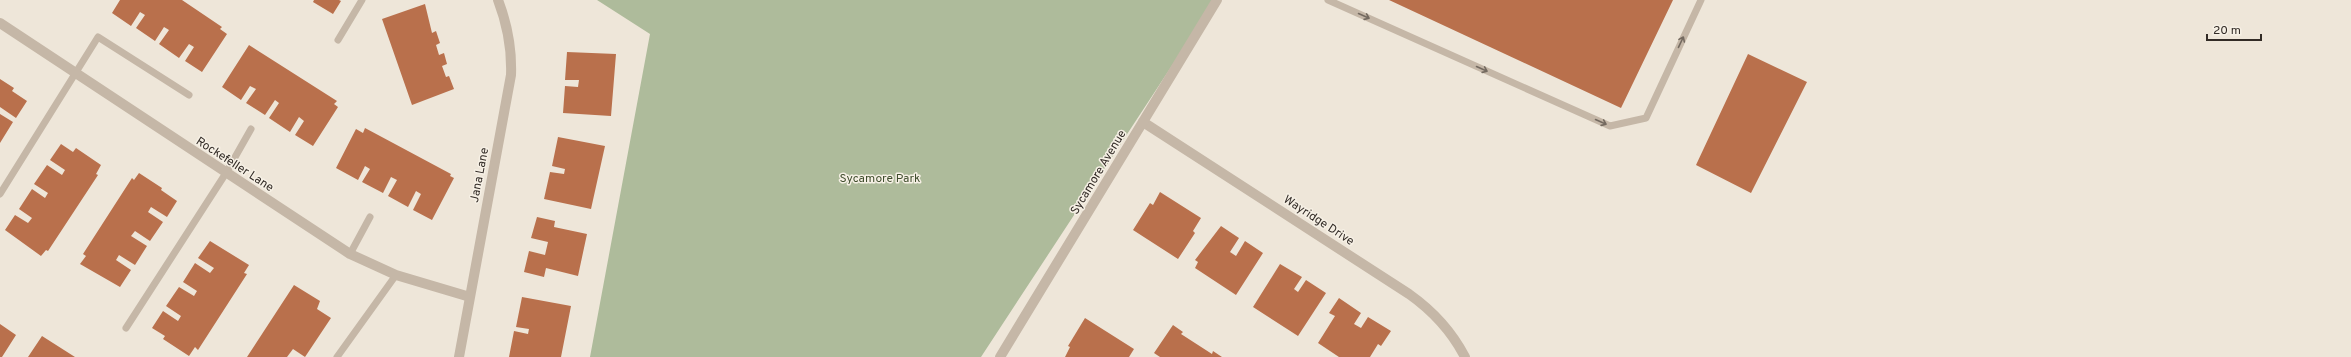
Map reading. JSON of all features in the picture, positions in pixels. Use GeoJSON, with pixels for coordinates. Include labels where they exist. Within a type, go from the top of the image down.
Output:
{"type":"FeatureCollection","features":[{"type":"Feature","properties":{"kind":"street","name":"Jana Lane"},"geometry":{"type":"LineString","coordinates":[[459,357],[511,75],[512,49],[507,21],[498,0]]}},
{"type":"Feature","properties":{"kind":"street","name":"Sycamore Avenue"},"geometry":{"type":"LineString","coordinates":[[1000,357],[1217,0]]}},
{"type":"Feature","properties":{"kind":"street","name":"Rockefeller Lane"},"geometry":{"type":"LineString","coordinates":[[0,23],[75,74],[350,254],[396,275],[470,297]]}},
{"type":"Feature","properties":{"kind":"street","name":"Wayridge Drive"},"geometry":{"type":"LineString","coordinates":[[1143,122],[1409,294],[1441,321],[1455,339],[1465,357]]}},
{"type":"Feature","properties":{"kind":"lane"},"geometry":{"type":"LineString","coordinates":[[338,40],[362,0]]}},
{"type":"Feature","properties":{"kind":"lane"},"geometry":{"type":"LineString","coordinates":[[1328,0],[1610,126],[1646,118],[1701,0]]}},
{"type":"Feature","properties":{"kind":"lane"},"geometry":{"type":"LineString","coordinates":[[0,194],[98,37],[188,95]]}},
{"type":"Feature","properties":{"kind":"lane"},"geometry":{"type":"LineString","coordinates":[[126,328],[226,173],[251,129]]}},
{"type":"Feature","properties":{"kind":"lane"},"geometry":{"type":"LineString","coordinates":[[350,254],[370,216]]}},
{"type":"Feature","properties":{"kind":"lane"},"geometry":{"type":"LineString","coordinates":[[337,357],[396,275]]}},
{"type":"Feature","properties":{"kind":"green space","name":"Sycamore Park"},"geometry":{"type":"Polygon","coordinates":[[[597,0],[1215,0],[981,357],[590,357],[650,34],[597,0]]]}},
{"type":"Feature","properties":{"kind":"building"},"geometry":{"type":"Polygon","coordinates":[[[120,0],[182,0],[222,27],[220,29],[227,34],[202,72],[185,61],[194,47],[189,44],[179,58],[159,44],[169,30],[164,27],[155,41],[136,28],[145,15],[140,12],[131,26],[112,13],[120,0]]]}},
{"type":"Feature","properties":{"kind":"building"},"geometry":{"type":"Polygon","coordinates":[[[314,0],[341,1],[333,14],[313,2],[314,0]]]}},
{"type":"Feature","properties":{"kind":"building"},"geometry":{"type":"Polygon","coordinates":[[[1389,0],[1673,0],[1621,108],[1389,0]]]}},
{"type":"Feature","properties":{"kind":"building"},"geometry":{"type":"Polygon","coordinates":[[[425,4],[432,33],[436,31],[440,43],[436,45],[439,55],[444,53],[447,64],[442,66],[446,77],[449,76],[454,89],[412,105],[382,19],[425,4]]]}},
{"type":"Feature","properties":{"kind":"building"},"geometry":{"type":"Polygon","coordinates":[[[249,45],[337,101],[334,104],[338,107],[313,146],[295,135],[304,121],[299,117],[290,132],[269,118],[279,103],[275,100],[265,115],[246,103],[256,89],[250,86],[241,100],[222,87],[249,45]]]}},
{"type":"Feature","properties":{"kind":"building"},"geometry":{"type":"Polygon","coordinates":[[[567,52],[616,54],[611,116],[563,113],[565,86],[578,87],[579,80],[565,80],[567,52]]]}},
{"type":"Feature","properties":{"kind":"building"},"geometry":{"type":"Polygon","coordinates":[[[1748,54],[1807,82],[1751,193],[1696,165],[1748,54]]]}},
{"type":"Feature","properties":{"kind":"building"},"geometry":{"type":"Polygon","coordinates":[[[0,79],[14,88],[12,91],[27,101],[16,118],[0,107],[0,79]]]}},
{"type":"Feature","properties":{"kind":"building"},"geometry":{"type":"Polygon","coordinates":[[[0,114],[13,122],[0,143],[0,114]]]}},
{"type":"Feature","properties":{"kind":"building"},"geometry":{"type":"Polygon","coordinates":[[[365,128],[451,174],[450,176],[454,178],[432,220],[413,210],[421,194],[416,191],[408,207],[388,196],[397,180],[391,177],[383,193],[362,182],[370,169],[365,166],[358,180],[336,168],[356,129],[363,133],[365,128]]]}},
{"type":"Feature","properties":{"kind":"building"},"geometry":{"type":"Polygon","coordinates":[[[558,137],[605,146],[591,209],[544,199],[550,172],[564,174],[565,169],[552,166],[558,137]]]}},
{"type":"Feature","properties":{"kind":"building"},"geometry":{"type":"Polygon","coordinates":[[[61,144],[73,152],[76,148],[101,165],[96,174],[98,175],[48,251],[46,250],[41,256],[5,230],[15,215],[28,223],[32,218],[19,209],[32,189],[45,198],[48,193],[34,184],[47,165],[62,175],[65,170],[50,160],[61,144]]]}},
{"type":"Feature","properties":{"kind":"building"},"geometry":{"type":"Polygon","coordinates":[[[139,173],[162,188],[161,190],[177,201],[167,217],[151,207],[148,212],[163,222],[150,241],[135,231],[131,236],[147,246],[135,265],[119,255],[116,260],[131,270],[120,287],[80,264],[86,256],[83,254],[132,178],[134,180],[139,173]]]}},
{"type":"Feature","properties":{"kind":"building"},"geometry":{"type":"Polygon","coordinates":[[[1160,192],[1201,218],[1193,231],[1195,233],[1178,259],[1133,230],[1150,203],[1153,205],[1160,192]]]}},
{"type":"Feature","properties":{"kind":"building"},"geometry":{"type":"Polygon","coordinates":[[[537,217],[555,221],[554,227],[587,234],[578,276],[546,268],[544,277],[524,272],[529,251],[545,255],[548,242],[531,238],[537,217]]]}},
{"type":"Feature","properties":{"kind":"building"},"geometry":{"type":"Polygon","coordinates":[[[1221,226],[1239,238],[1230,252],[1236,256],[1245,241],[1263,253],[1236,295],[1195,268],[1198,262],[1195,260],[1221,226]]]}},
{"type":"Feature","properties":{"kind":"building"},"geometry":{"type":"Polygon","coordinates":[[[210,241],[249,265],[244,273],[247,274],[198,350],[195,347],[189,356],[163,339],[165,336],[152,328],[163,311],[178,321],[181,316],[166,306],[179,287],[194,296],[197,291],[183,282],[195,263],[210,273],[214,268],[198,258],[210,241]]]}},
{"type":"Feature","properties":{"kind":"building"},"geometry":{"type":"Polygon","coordinates":[[[1280,264],[1302,277],[1294,289],[1298,292],[1306,280],[1326,293],[1298,336],[1253,307],[1280,264]]]}},
{"type":"Feature","properties":{"kind":"building"},"geometry":{"type":"Polygon","coordinates":[[[294,285],[320,301],[317,309],[331,318],[305,357],[293,349],[287,357],[247,357],[294,285]]]}},
{"type":"Feature","properties":{"kind":"building"},"geometry":{"type":"Polygon","coordinates":[[[522,297],[571,306],[561,357],[509,357],[514,331],[528,334],[529,329],[516,327],[522,297]]]}},
{"type":"Feature","properties":{"kind":"building"},"geometry":{"type":"Polygon","coordinates":[[[1339,298],[1361,313],[1354,324],[1361,328],[1368,317],[1391,331],[1381,346],[1378,344],[1370,357],[1339,357],[1318,343],[1335,316],[1329,313],[1339,298]]]}},
{"type":"Feature","properties":{"kind":"building"},"geometry":{"type":"Polygon","coordinates":[[[1085,318],[1134,349],[1129,357],[1065,357],[1070,347],[1068,346],[1085,318]]]}},
{"type":"Feature","properties":{"kind":"building"},"geometry":{"type":"Polygon","coordinates":[[[0,324],[16,335],[2,357],[0,357],[0,324]]]}},
{"type":"Feature","properties":{"kind":"building"},"geometry":{"type":"Polygon","coordinates":[[[1173,325],[1183,332],[1181,334],[1212,354],[1213,351],[1222,357],[1160,357],[1154,353],[1173,325]]]}},
{"type":"Feature","properties":{"kind":"building"},"geometry":{"type":"Polygon","coordinates":[[[42,336],[75,357],[28,357],[42,336]]]}}]}
